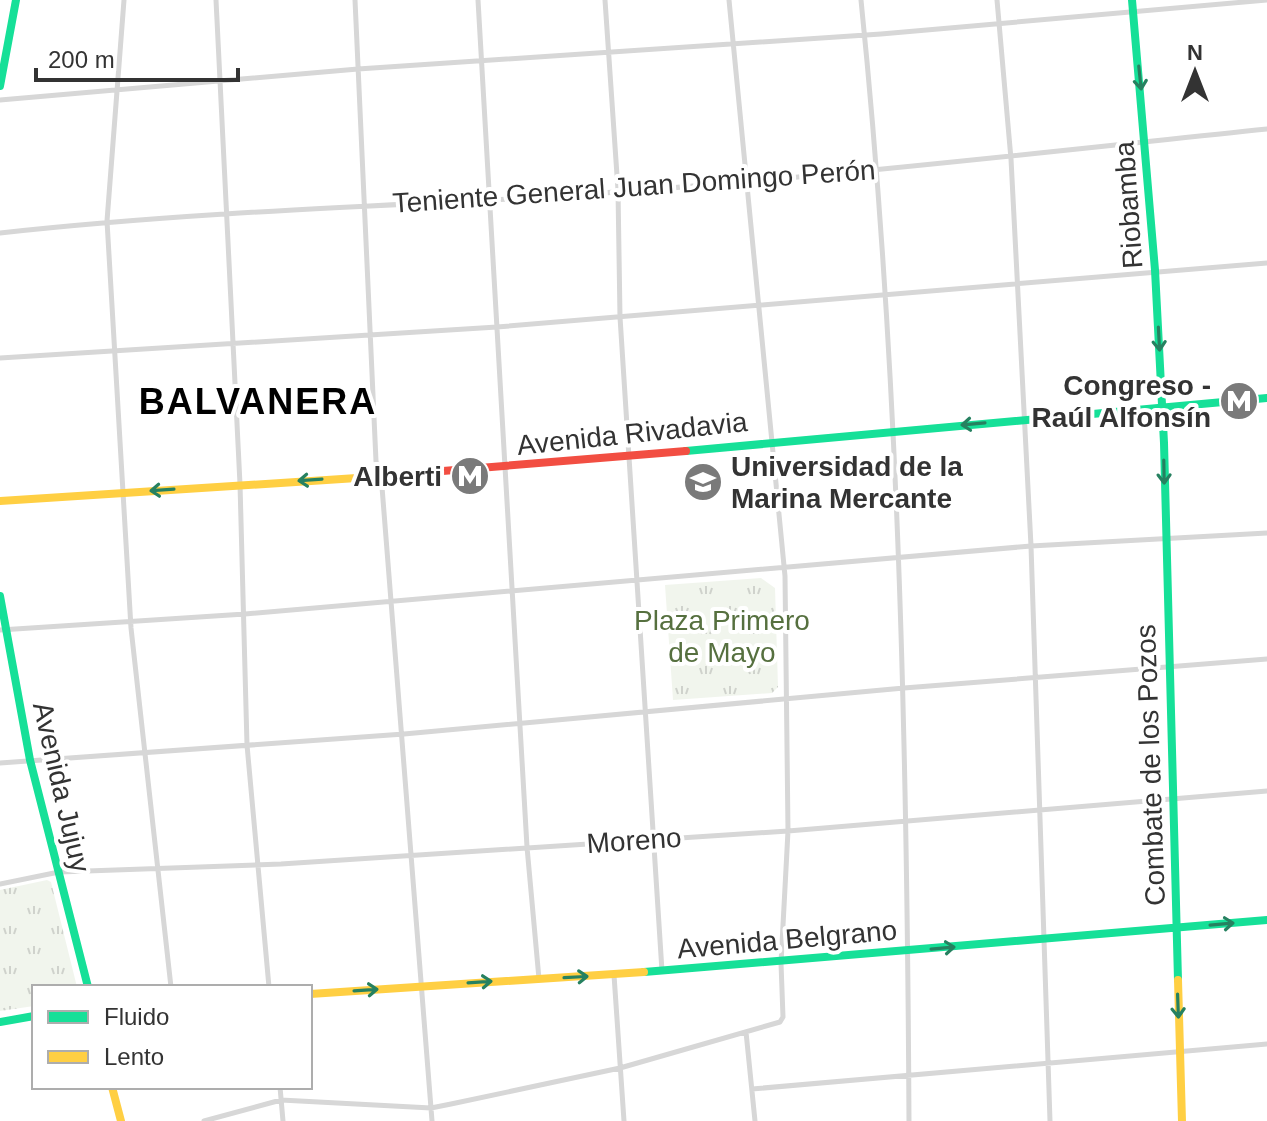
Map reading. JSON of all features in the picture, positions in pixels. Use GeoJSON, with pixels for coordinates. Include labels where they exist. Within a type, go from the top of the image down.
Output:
{"type":"FeatureCollection","features":[{"type":"Feature","properties":{"kind":"main road"},"geometry":{"type":"LineString","coordinates":[[0,86],[16,0]]}},
{"type":"Feature","properties":{"kind":"main road","name":"Riobamba"},"geometry":{"type":"LineString","coordinates":[[1132,0],[1146,141],[1162,407]]}},
{"type":"Feature","properties":{"kind":"main road","name":"Avenida Rivadavia"},"geometry":{"type":"LineString","coordinates":[[0,501],[505,468],[1267,398]]}},
{"type":"Feature","properties":{"kind":"main road","name":"Combate de los Pozos"},"geometry":{"type":"LineString","coordinates":[[1162,407],[1182,1121]]}},
{"type":"Feature","properties":{"kind":"main road","name":"Avenida Jujuy"},"geometry":{"type":"LineString","coordinates":[[0,596],[3,630],[30,760],[87,985]]}},
{"type":"Feature","properties":{"kind":"main road","name":"Avenida Belgrano"},"geometry":{"type":"LineString","coordinates":[[312,994],[781,963],[1267,920]]}},
{"type":"Feature","properties":{"kind":"main road"},"geometry":{"type":"LineString","coordinates":[[0,1022],[32,1016]]}},
{"type":"Feature","properties":{"kind":"main road"},"geometry":{"type":"LineString","coordinates":[[113,1089],[121,1121]]}},
{"type":"Feature","properties":{"kind":"street"},"geometry":{"type":"LineString","coordinates":[[124,0],[107,221],[131,621],[171,985]]}},
{"type":"Feature","properties":{"kind":"street"},"geometry":{"type":"LineString","coordinates":[[216,0],[240,484],[247,745],[269,985]]}},
{"type":"Feature","properties":{"kind":"street"},"geometry":{"type":"LineString","coordinates":[[355,0],[380,475],[404,734],[432,1121]]}},
{"type":"Feature","properties":{"kind":"street"},"geometry":{"type":"LineString","coordinates":[[478,0],[527,847],[539,979]]}},
{"type":"Feature","properties":{"kind":"street"},"geometry":{"type":"LineString","coordinates":[[605,0],[618,190],[620,317],[635,579],[662,972]]}},
{"type":"Feature","properties":{"kind":"street"},"geometry":{"type":"LineString","coordinates":[[204,1121],[281,1100],[431,1108],[620,1068],[780,1022],[783,1017],[781,963],[788,831],[788,699],[783,566],[774,442],[729,0]]}},
{"type":"Feature","properties":{"kind":"street"},"geometry":{"type":"LineString","coordinates":[[861,0],[884,294],[899,557],[904,688],[909,1121]]}},
{"type":"Feature","properties":{"kind":"street"},"geometry":{"type":"LineString","coordinates":[[997,0],[1011,159],[1031,546],[1050,1121]]}},
{"type":"Feature","properties":{"kind":"street"},"geometry":{"type":"LineString","coordinates":[[0,100],[358,69],[864,35],[1267,0]]}},
{"type":"Feature","properties":{"kind":"street","name":"Teniente General Juan Domingo Perón"},"geometry":{"type":"LineString","coordinates":[[0,233],[226,212],[491,200],[747,181],[1011,159],[1267,129]]}},
{"type":"Feature","properties":{"kind":"street"},"geometry":{"type":"LineString","coordinates":[[0,358],[497,327],[1267,263]]}},
{"type":"Feature","properties":{"kind":"street"},"geometry":{"type":"LineString","coordinates":[[3,630],[392,602],[1031,546],[1267,533]]}},
{"type":"Feature","properties":{"kind":"street"},"geometry":{"type":"LineString","coordinates":[[0,763],[404,734],[904,688],[1267,659]]}},
{"type":"Feature","properties":{"kind":"street","name":"Moreno"},"geometry":{"type":"LineString","coordinates":[[0,884],[59,872],[257,865],[788,831],[905,822],[923,817],[1267,791]]}},
{"type":"Feature","properties":{"kind":"street"},"geometry":{"type":"LineString","coordinates":[[614,975],[624,1121]]}},
{"type":"Feature","properties":{"kind":"street"},"geometry":{"type":"LineString","coordinates":[[746,1032],[755,1121]]}},
{"type":"Feature","properties":{"kind":"street"},"geometry":{"type":"LineString","coordinates":[[752,1089],[1267,1044]]}},
{"type":"Feature","properties":{"kind":"street"},"geometry":{"type":"LineString","coordinates":[[280,1089],[283,1121]]}},
{"type":"Feature","properties":{"kind":"green space","name":"Plaza Primero de Mayo"},"geometry":{"type":"Polygon","coordinates":[[[761,578],[775,588],[778,687],[772,693],[673,700],[665,585],[761,578]]]}},
{"type":"Feature","properties":{"kind":"green space"},"geometry":{"type":"Polygon","coordinates":[[[47,880],[51,882],[77,985],[32,985],[32,1006],[0,1011],[0,890],[47,880]]]}},
{"type":"Feature","properties":{"kind":"traffic: fast"},"geometry":{"type":"LineString","coordinates":[[0,86],[16,0]]}},
{"type":"Feature","properties":{"kind":"traffic: fast"},"geometry":{"type":"LineString","coordinates":[[1132,0],[1155,270],[1164,443],[1178,980]]}},
{"type":"Feature","properties":{"kind":"traffic: fast"},"geometry":{"type":"LineString","coordinates":[[686,451],[1267,398]]}},
{"type":"Feature","properties":{"kind":"traffic: fast"},"geometry":{"type":"LineString","coordinates":[[0,596],[30,760],[87,985]]}},
{"type":"Feature","properties":{"kind":"traffic: fast"},"geometry":{"type":"LineString","coordinates":[[644,972],[1267,920]]}},
{"type":"Feature","properties":{"kind":"traffic: fast"},"geometry":{"type":"LineString","coordinates":[[0,1022],[32,1016]]}},
{"type":"Feature","properties":{"kind":"traffic: slow"},"geometry":{"type":"LineString","coordinates":[[0,501],[357,478]]}},
{"type":"Feature","properties":{"kind":"traffic: slow"},"geometry":{"type":"LineString","coordinates":[[312,994],[644,972]]}},
{"type":"Feature","properties":{"kind":"traffic: slow"},"geometry":{"type":"LineString","coordinates":[[1178,980],[1182,1121]]}},
{"type":"Feature","properties":{"kind":"traffic: slow"},"geometry":{"type":"LineString","coordinates":[[113,1089],[121,1121]]}},
{"type":"Feature","properties":{"kind":"traffic: jam"},"geometry":{"type":"LineString","coordinates":[[357,478],[686,451]]}},
{"type":"Feature","properties":{"kind":"place","name":"Congreso - Raúl Alfonsín"},"geometry":{"type":"Point","coordinates":[1239,401]}},
{"type":"Feature","properties":{"kind":"place","name":"Alberti"},"geometry":{"type":"Point","coordinates":[470,476]}},
{"type":"Feature","properties":{"kind":"place","name":"Universidad de la Marina Mercante"},"geometry":{"type":"Point","coordinates":[703,482]}},
{"type":"Feature","properties":{"kind":"district","name":"BALVANERA"},"geometry":{"type":"Point","coordinates":[258,401]}}]}
